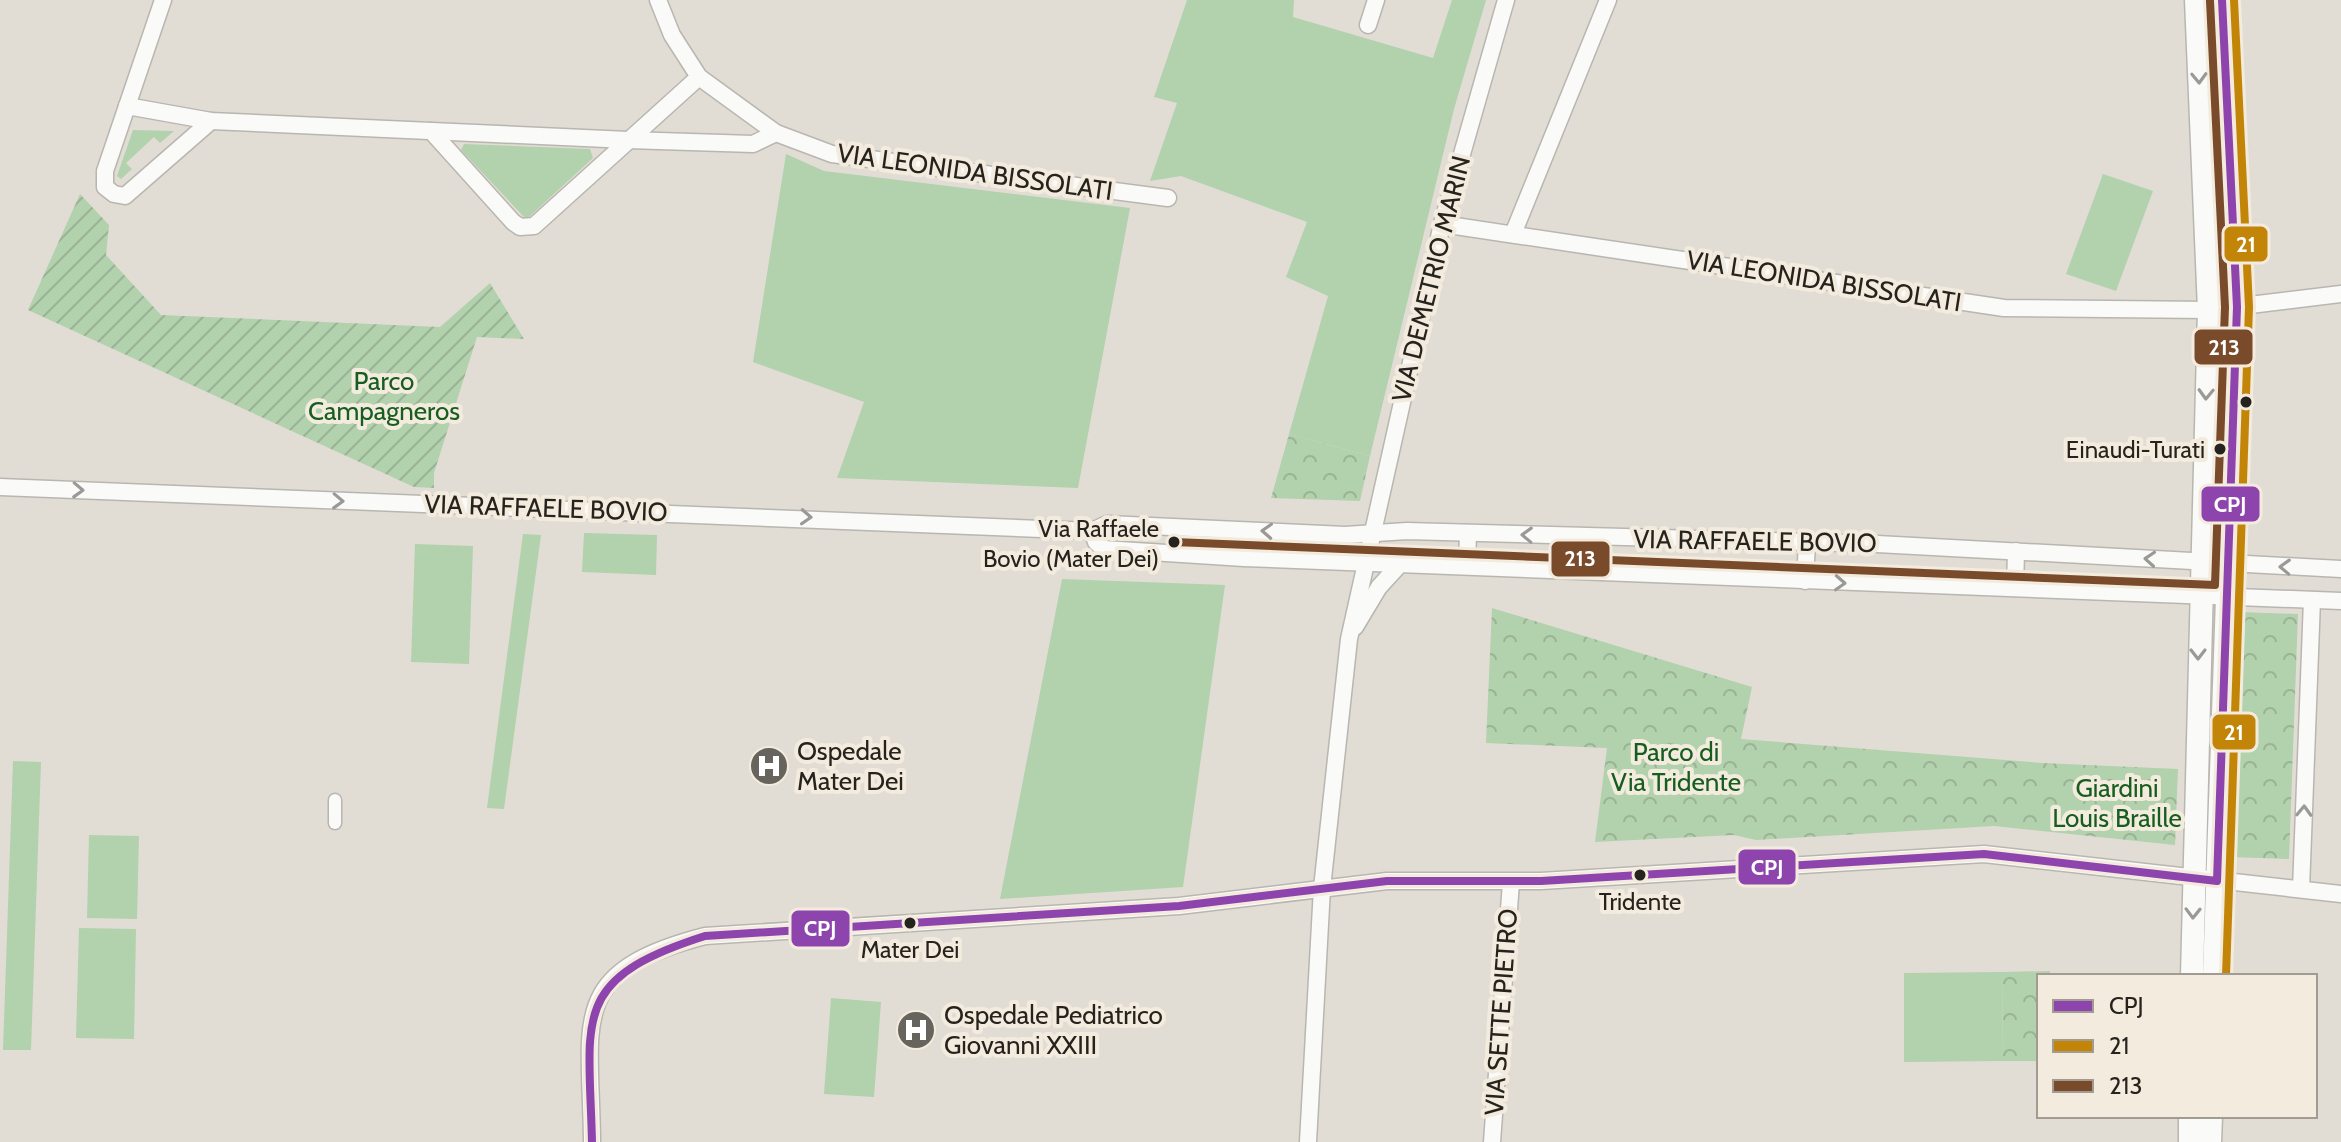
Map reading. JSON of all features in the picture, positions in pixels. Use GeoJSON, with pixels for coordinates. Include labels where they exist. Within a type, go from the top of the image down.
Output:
{"type":"FeatureCollection","features":[{"type":"Feature","properties":{"kind":"main road"},"geometry":{"type":"LineString","coordinates":[[2192,974],[2199,597],[2209,310],[2196,0]]}},
{"type":"Feature","properties":{"kind":"main road"},"geometry":{"type":"LineString","coordinates":[[2214,974],[2237,307],[2222,0]]}},
{"type":"Feature","properties":{"kind":"main road"},"geometry":{"type":"LineString","coordinates":[[2190,1118],[2190,1142]]}},
{"type":"Feature","properties":{"kind":"main road"},"geometry":{"type":"LineString","coordinates":[[2210,1142],[2211,1118]]}},
{"type":"Feature","properties":{"kind":"street"},"geometry":{"type":"LineString","coordinates":[[163,0],[103,178],[114,194],[125,196],[211,121]]}},
{"type":"Feature","properties":{"kind":"street","name":"VIA LEONIDA BISSOLATI"},"geometry":{"type":"LineString","coordinates":[[658,0],[672,35],[699,77],[776,133],[847,157],[1168,198]]}},
{"type":"Feature","properties":{"kind":"street"},"geometry":{"type":"LineString","coordinates":[[1368,25],[1376,0]]}},
{"type":"Feature","properties":{"kind":"street","name":"VIA DEMETRIO MARIN"},"geometry":{"type":"LineString","coordinates":[[1308,1142],[1322,888],[1349,639],[1370,533],[1442,224],[1506,0]]}},
{"type":"Feature","properties":{"kind":"street"},"geometry":{"type":"LineString","coordinates":[[1513,234],[1608,0]]}},
{"type":"Feature","properties":{"kind":"street"},"geometry":{"type":"LineString","coordinates":[[431,131],[520,227],[540,223],[699,77]]}},
{"type":"Feature","properties":{"kind":"street"},"geometry":{"type":"LineString","coordinates":[[127,106],[211,121],[628,140],[753,144],[776,133]]}},
{"type":"Feature","properties":{"kind":"street"},"geometry":{"type":"LineString","coordinates":[[177,150],[185,134],[178,115]]}},
{"type":"Feature","properties":{"kind":"street","name":"VIA LEONIDA BISSOLATI"},"geometry":{"type":"LineString","coordinates":[[1442,224],[2004,308],[2209,310],[2341,294]]}},
{"type":"Feature","properties":{"kind":"street","name":"VIA RAFFAELE BOVIO"},"geometry":{"type":"LineString","coordinates":[[0,487],[1092,531],[1107,524],[1807,542],[2341,569]]}},
{"type":"Feature","properties":{"kind":"street","name":"VIA RAFFAELE BOVIO"},"geometry":{"type":"LineString","coordinates":[[1092,531],[1096,542],[1104,549],[1805,581],[2341,601]]}},
{"type":"Feature","properties":{"kind":"street"},"geometry":{"type":"LineString","coordinates":[[1467,566],[1468,533]]}},
{"type":"Feature","properties":{"kind":"street"},"geometry":{"type":"LineString","coordinates":[[1805,581],[1807,542]]}},
{"type":"Feature","properties":{"kind":"street"},"geometry":{"type":"LineString","coordinates":[[2015,588],[2016,551]]}},
{"type":"Feature","properties":{"kind":"street"},"geometry":{"type":"LineString","coordinates":[[1349,639],[1379,587],[1401,563]]}},
{"type":"Feature","properties":{"kind":"street"},"geometry":{"type":"LineString","coordinates":[[2301,889],[2312,600]]}},
{"type":"Feature","properties":{"kind":"street"},"geometry":{"type":"LineString","coordinates":[[335,800],[335,823]]}},
{"type":"Feature","properties":{"kind":"street"},"geometry":{"type":"LineString","coordinates":[[592,1142],[591,1028],[595,1007],[616,973],[652,952],[705,936],[1179,906],[1387,881],[1511,882],[1984,854],[2341,894]]}},
{"type":"Feature","properties":{"kind":"street","name":"VIA SETTE PIETRO"},"geometry":{"type":"LineString","coordinates":[[1492,1142],[1511,882]]}},
{"type":"Feature","properties":{"kind":"green space"},"geometry":{"type":"Polygon","coordinates":[[[1187,0],[1294,0],[1293,17],[1433,58],[1452,0],[1486,0],[1454,109],[1370,456],[1289,434],[1328,296],[1286,277],[1307,222],[1181,176],[1150,181],[1177,103],[1154,97],[1187,0]]]}},
{"type":"Feature","properties":{"kind":"green space"},"geometry":{"type":"Polygon","coordinates":[[[133,130],[174,131],[160,143],[154,137],[126,163],[132,169],[121,179],[117,176],[133,130]]]}},
{"type":"Feature","properties":{"kind":"green space"},"geometry":{"type":"Polygon","coordinates":[[[464,144],[590,149],[593,158],[529,217],[524,217],[461,150],[464,144]]]}},
{"type":"Feature","properties":{"kind":"green space"},"geometry":{"type":"Polygon","coordinates":[[[786,154],[824,171],[1130,208],[1078,488],[837,478],[864,402],[753,362],[786,154]]]}},
{"type":"Feature","properties":{"kind":"green space"},"geometry":{"type":"Polygon","coordinates":[[[2103,174],[2153,191],[2116,291],[2066,274],[2103,174]]]}},
{"type":"Feature","properties":{"kind":"green space","name":"Parco Campagneros"},"geometry":{"type":"Polygon","coordinates":[[[80,194],[109,225],[106,255],[161,315],[440,327],[490,283],[524,339],[477,337],[434,473],[434,488],[414,487],[28,310],[80,194]]]}},
{"type":"Feature","properties":{"kind":"green space"},"geometry":{"type":"Polygon","coordinates":[[[1289,434],[1370,456],[1360,501],[1271,498],[1289,434]]]}},
{"type":"Feature","properties":{"kind":"green space"},"geometry":{"type":"Polygon","coordinates":[[[584,533],[657,535],[656,575],[582,572],[584,533]]]}},
{"type":"Feature","properties":{"kind":"green space"},"geometry":{"type":"Polygon","coordinates":[[[523,534],[541,535],[504,809],[487,808],[523,534]]]}},
{"type":"Feature","properties":{"kind":"green space"},"geometry":{"type":"Polygon","coordinates":[[[415,544],[473,546],[469,664],[411,662],[415,544]]]}},
{"type":"Feature","properties":{"kind":"green space"},"geometry":{"type":"Polygon","coordinates":[[[1062,579],[1225,585],[1183,887],[1000,899],[1062,579]]]}},
{"type":"Feature","properties":{"kind":"green space","name":"Parco di Via Tridente"},"geometry":{"type":"Polygon","coordinates":[[[1492,608],[1752,687],[1741,739],[2042,763],[2178,769],[2175,845],[1994,826],[1756,840],[1734,835],[1595,842],[1607,748],[1486,743],[1492,608]]]}},
{"type":"Feature","properties":{"kind":"green space"},"geometry":{"type":"Polygon","coordinates":[[[2239,612],[2298,614],[2289,859],[2231,857],[2239,612]]]}},
{"type":"Feature","properties":{"kind":"green space"},"geometry":{"type":"Polygon","coordinates":[[[13,761],[41,762],[31,1050],[3,1050],[13,761]]]}},
{"type":"Feature","properties":{"kind":"green space"},"geometry":{"type":"Polygon","coordinates":[[[89,835],[139,836],[137,919],[87,918],[89,835]]]}},
{"type":"Feature","properties":{"kind":"green space"},"geometry":{"type":"Polygon","coordinates":[[[79,928],[136,929],[134,1039],[76,1038],[79,928]]]}},
{"type":"Feature","properties":{"kind":"green space"},"geometry":{"type":"Polygon","coordinates":[[[2050,971],[2050,974],[2037,974],[2037,1061],[2003,1061],[2002,972],[2050,971]]]}},
{"type":"Feature","properties":{"kind":"green space"},"geometry":{"type":"Polygon","coordinates":[[[2002,972],[2003,1061],[1904,1062],[1904,973],[2002,972]]]}},
{"type":"Feature","properties":{"kind":"green space"},"geometry":{"type":"Polygon","coordinates":[[[831,998],[881,1002],[874,1097],[824,1094],[831,998]]]}},
{"type":"Feature","properties":{"kind":"transit line","name":"CPJ"},"geometry":{"type":"LineString","coordinates":[[592,1142],[589,1063],[597,1008],[609,987],[630,969],[661,952],[705,936],[1179,906],[1387,881],[1541,881],[1984,854],[2217,881],[2237,307],[2222,0]]}},
{"type":"Feature","properties":{"kind":"transit line","name":"21"},"geometry":{"type":"LineString","coordinates":[[2226,974],[2249,307],[2234,0]]}},
{"type":"Feature","properties":{"kind":"transit line","name":"213"},"geometry":{"type":"LineString","coordinates":[[1174,542],[2215,585],[2225,307],[2210,1]]}},
{"type":"Feature","properties":{"kind":"place","name":"Einaudi-Turati"},"geometry":{"type":"Point","coordinates":[2220,449]}},
{"type":"Feature","properties":{"kind":"place","name":"Via Raffaele Bovio (Mater Dei)"},"geometry":{"type":"Point","coordinates":[1174,542]}},
{"type":"Feature","properties":{"kind":"place","name":"Ospedale Mater Dei"},"geometry":{"type":"Point","coordinates":[769,766]}},
{"type":"Feature","properties":{"kind":"place","name":"Tridente"},"geometry":{"type":"Point","coordinates":[1640,875]}},
{"type":"Feature","properties":{"kind":"place","name":"Mater Dei"},"geometry":{"type":"Point","coordinates":[910,923]}},
{"type":"Feature","properties":{"kind":"place","name":"Ospedale Pediatrico Giovanni XXIII"},"geometry":{"type":"Point","coordinates":[916,1030]}},
{"type":"Feature","properties":{"kind":"park label","name":"Giardini Louis Braille"},"geometry":{"type":"Point","coordinates":[2117,803]}}]}
